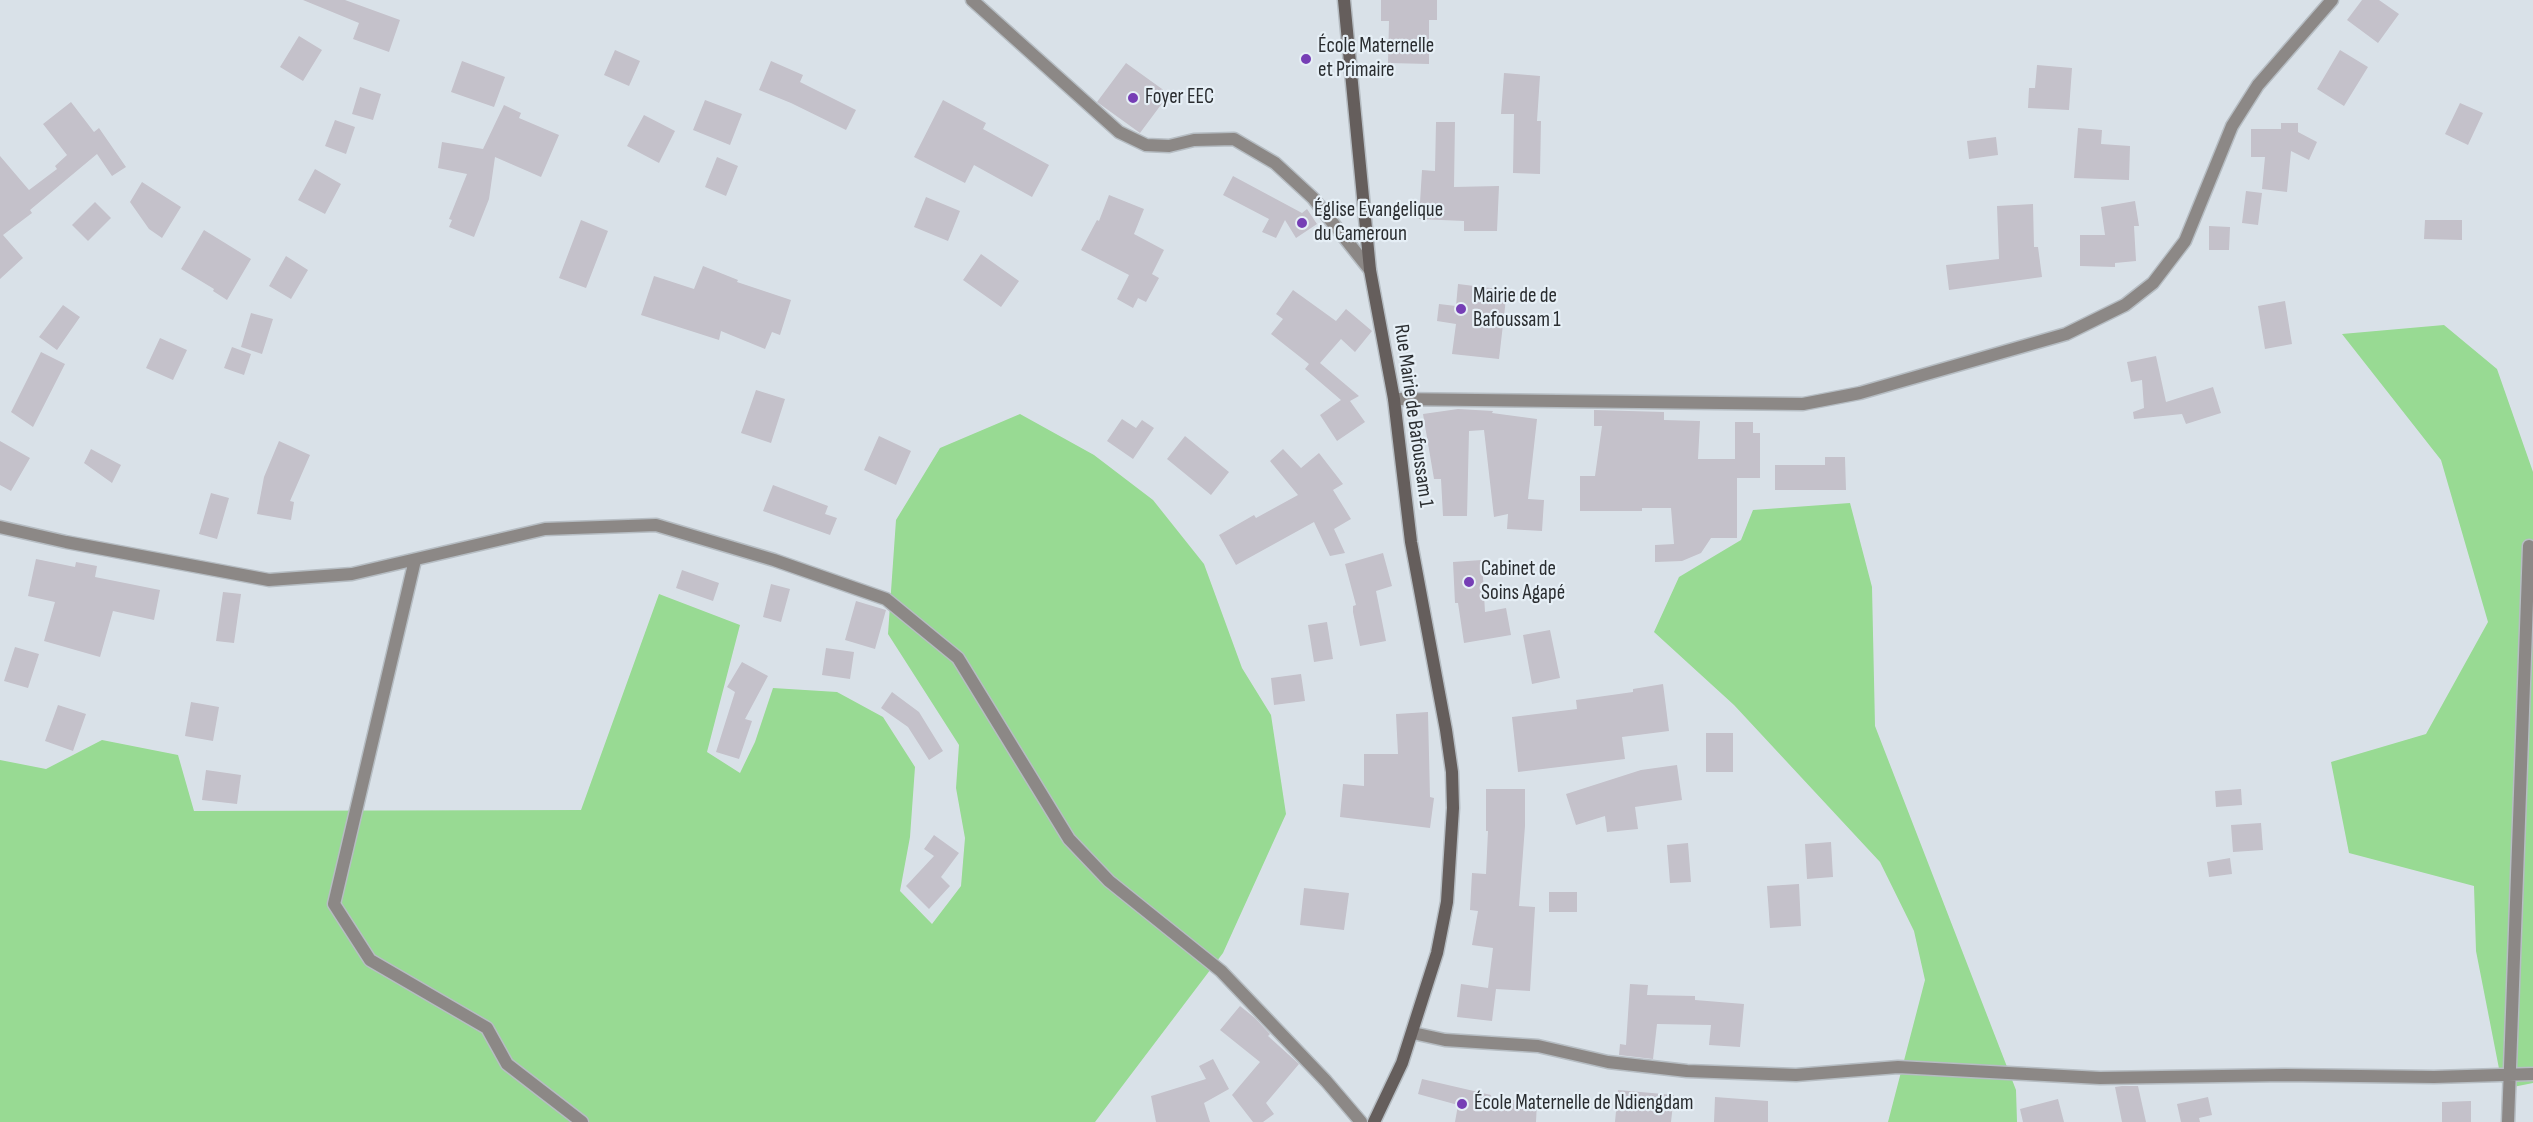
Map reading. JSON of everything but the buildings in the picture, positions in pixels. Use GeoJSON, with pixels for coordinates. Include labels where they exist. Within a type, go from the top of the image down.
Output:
{"type":"FeatureCollection","features":[{"type":"Feature","properties":{"kind":"street"},"geometry":{"type":"LineString","coordinates":[[972,0],[1119,132],[1146,145],[1169,146],[1194,140],[1234,139],[1275,163],[1313,198],[1370,270]]}},
{"type":"Feature","properties":{"kind":"street","name":"Rue Mairie de Bafoussam 1"},"geometry":{"type":"LineString","coordinates":[[1344,0],[1352,63],[1370,270],[1394,399],[1410,532],[1435,664],[1452,772],[1451,852],[1447,902],[1437,953],[1413,1033],[1389,1094],[1374,1122]]}},
{"type":"Feature","properties":{"kind":"street"},"geometry":{"type":"LineString","coordinates":[[1394,399],[1803,404],[1860,393],[2066,334],[2125,305],[2153,283],[2186,240],[2232,126],[2258,85],[2332,0]]}},
{"type":"Feature","properties":{"kind":"street"},"geometry":{"type":"LineString","coordinates":[[0,527],[66,542],[269,580],[352,574],[545,529],[656,525],[774,560],[886,599],[958,658],[1070,839],[1109,881],[1221,971],[1361,1122]]}},
{"type":"Feature","properties":{"kind":"street"},"geometry":{"type":"LineString","coordinates":[[2508,1122],[2529,546]]}},
{"type":"Feature","properties":{"kind":"street"},"geometry":{"type":"LineString","coordinates":[[415,560],[334,904],[370,960],[487,1029],[507,1064],[582,1122]]}},
{"type":"Feature","properties":{"kind":"street"},"geometry":{"type":"LineString","coordinates":[[1413,1033],[1445,1040],[1538,1046],[1608,1062],[1687,1071],[1796,1075],[1898,1067],[2100,1078],[2533,1074]]}},
{"type":"Feature","properties":{"kind":"green space"},"geometry":{"type":"Polygon","coordinates":[[[2444,325],[2497,369],[2533,472],[2533,1083],[2503,1089],[2476,951],[2474,886],[2349,853],[2331,762],[2426,734],[2488,622],[2441,460],[2342,334],[2444,325]]]}},
{"type":"Feature","properties":{"kind":"green space"},"geometry":{"type":"Polygon","coordinates":[[[1020,414],[1094,455],[1153,500],[1204,564],[1242,668],[1271,715],[1286,814],[1223,953],[1095,1122],[0,1122],[0,760],[46,769],[102,740],[178,755],[194,811],[581,810],[659,594],[740,625],[707,752],[740,773],[755,742],[773,688],[837,692],[883,717],[915,767],[910,837],[900,891],[932,924],[961,886],[965,838],[956,788],[959,745],[888,634],[896,520],[940,448],[1020,414]]]}},
{"type":"Feature","properties":{"kind":"green space"},"geometry":{"type":"Polygon","coordinates":[[[1850,503],[1872,587],[1875,726],[2016,1090],[2017,1122],[1888,1122],[1925,980],[1914,931],[1880,862],[1734,705],[1654,632],[1679,577],[1741,540],[1753,510],[1850,503]]]}},
{"type":"Feature","properties":{"kind":"place","name":"École Maternelle et Primaire"},"geometry":{"type":"Point","coordinates":[1306,59]}},
{"type":"Feature","properties":{"kind":"place","name":"Foyer EEC"},"geometry":{"type":"Point","coordinates":[1133,98]}},
{"type":"Feature","properties":{"kind":"place","name":"Église Evangelique du Cameroun"},"geometry":{"type":"Point","coordinates":[1302,223]}},
{"type":"Feature","properties":{"kind":"place","name":"Mairie de de Bafoussam 1"},"geometry":{"type":"Point","coordinates":[1461,309]}},
{"type":"Feature","properties":{"kind":"place","name":"Cabinet de Soins Agapé"},"geometry":{"type":"Point","coordinates":[1469,582]}},
{"type":"Feature","properties":{"kind":"place","name":"École Maternelle de Ndiengdam"},"geometry":{"type":"Point","coordinates":[1462,1104]}}]}
